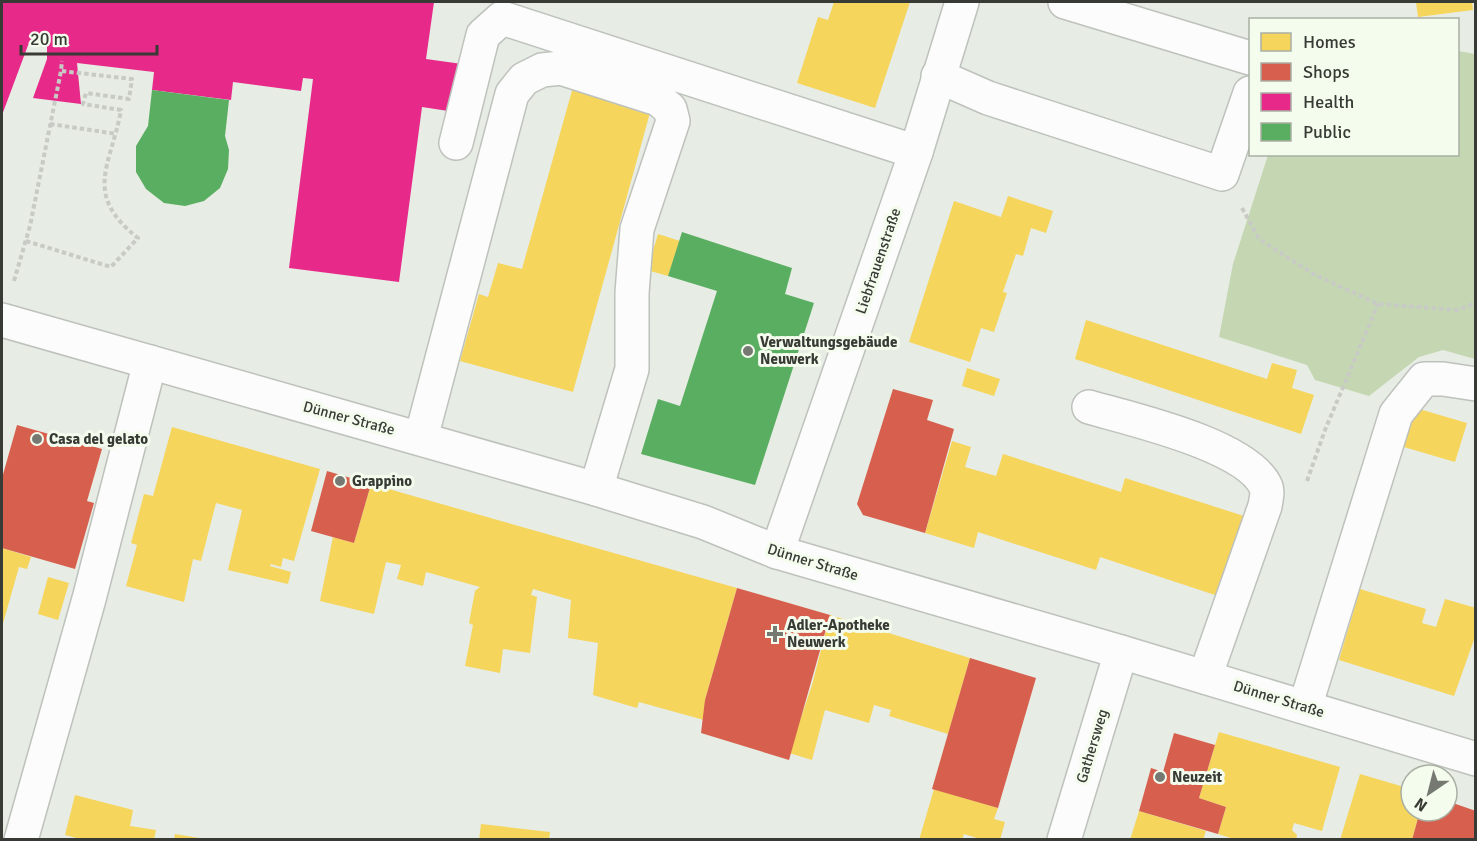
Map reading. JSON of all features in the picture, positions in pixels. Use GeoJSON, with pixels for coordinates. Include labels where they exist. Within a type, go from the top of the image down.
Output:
{"type":"FeatureCollection","features":[{"type":"Feature","properties":{"kind":"street","name":"Liebfrauenstraße"},"geometry":{"type":"LineString","coordinates":[[777,552],[916,152],[962,2]]}},
{"type":"Feature","properties":{"kind":"street"},"geometry":{"type":"LineString","coordinates":[[1065,2],[1249,57]]}},
{"type":"Feature","properties":{"kind":"street"},"geometry":{"type":"LineString","coordinates":[[456,143],[483,35],[502,18],[916,152]]}},
{"type":"Feature","properties":{"kind":"street"},"geometry":{"type":"LineString","coordinates":[[421,438],[512,94],[524,79],[542,70],[561,68],[658,99],[670,109],[673,121],[637,229],[632,292],[632,369],[596,489]]}},
{"type":"Feature","properties":{"kind":"street"},"geometry":{"type":"LineString","coordinates":[[938,76],[988,98],[1222,174],[1249,99]]}},
{"type":"Feature","properties":{"kind":"street","name":"Dünner Straße"},"geometry":{"type":"LineString","coordinates":[[2,320],[596,489],[703,522],[777,552],[1476,759]]}},
{"type":"Feature","properties":{"kind":"street"},"geometry":{"type":"LineString","coordinates":[[21,840],[89,599],[150,362]]}},
{"type":"Feature","properties":{"kind":"street"},"geometry":{"type":"LineString","coordinates":[[1305,708],[1396,414],[1424,379],[1443,379],[1476,384]]}},
{"type":"Feature","properties":{"kind":"street"},"geometry":{"type":"LineString","coordinates":[[1089,407],[1198,440],[1248,467],[1267,489],[1266,506],[1205,677]]}},
{"type":"Feature","properties":{"kind":"street","name":"Gathersweg"},"geometry":{"type":"LineString","coordinates":[[1064,840],[1121,652]]}},
{"type":"Feature","properties":{"kind":"street"},"geometry":{"type":"LineString","coordinates":[[2,836],[6,840]]}},
{"type":"Feature","properties":{"kind":"path"},"geometry":{"type":"LineString","coordinates":[[2,320],[26,241],[62,61]]}},
{"type":"Feature","properties":{"kind":"path"},"geometry":{"type":"LineString","coordinates":[[26,241],[111,267],[138,238],[111,212],[104,191],[106,168],[122,110],[83,104],[86,93],[129,99],[132,79],[61,71]]}},
{"type":"Feature","properties":{"kind":"path"},"geometry":{"type":"LineString","coordinates":[[50,124],[117,134]]}},
{"type":"Feature","properties":{"kind":"path"},"geometry":{"type":"LineString","coordinates":[[1222,174],[1259,239],[1315,275],[1378,304],[1457,309],[1476,303]]}},
{"type":"Feature","properties":{"kind":"green space"},"geometry":{"type":"Polygon","coordinates":[[[1459,51],[1475,54],[1475,359],[1443,350],[1419,357],[1369,396],[1315,380],[1307,365],[1219,337],[1233,264],[1268,156],[1459,156],[1459,51]]]}},
{"type":"Feature","properties":{"kind":"building: Homes"},"geometry":{"type":"Polygon","coordinates":[[[834,2],[910,2],[875,108],[797,83],[818,17],[828,20],[834,2]]]}},
{"type":"Feature","properties":{"kind":"building: Homes"},"geometry":{"type":"Polygon","coordinates":[[[1416,2],[1472,2],[1473,10],[1418,17],[1416,2]]]}},
{"type":"Feature","properties":{"kind":"building: Homes"},"geometry":{"type":"Polygon","coordinates":[[[573,87],[651,109],[573,392],[460,361],[479,294],[488,297],[498,263],[522,269],[573,87]]]}},
{"type":"Feature","properties":{"kind":"building: Homes"},"geometry":{"type":"Polygon","coordinates":[[[1008,196],[1053,211],[1046,233],[1031,228],[1023,256],[1016,254],[1003,292],[1007,293],[994,332],[981,328],[970,362],[909,342],[954,201],[1001,217],[1008,196]]]}},
{"type":"Feature","properties":{"kind":"building: Homes"},"geometry":{"type":"Polygon","coordinates":[[[658,234],[680,241],[668,276],[647,270],[658,234]]]}},
{"type":"Feature","properties":{"kind":"building: Homes"},"geometry":{"type":"Polygon","coordinates":[[[1086,320],[1267,379],[1272,363],[1297,370],[1292,388],[1314,395],[1301,434],[1075,359],[1086,320]]]}},
{"type":"Feature","properties":{"kind":"building: Homes"},"geometry":{"type":"Polygon","coordinates":[[[967,368],[1000,379],[994,396],[962,386],[967,368]]]}},
{"type":"Feature","properties":{"kind":"building: Homes"},"geometry":{"type":"Polygon","coordinates":[[[1409,406],[1467,423],[1455,462],[1397,445],[1409,406]]]}},
{"type":"Feature","properties":{"kind":"building: Homes"},"geometry":{"type":"Polygon","coordinates":[[[172,427],[320,469],[294,561],[283,558],[281,567],[271,564],[270,566],[291,572],[288,584],[228,570],[242,510],[216,503],[201,561],[193,559],[184,602],[126,586],[137,545],[131,543],[144,494],[153,496],[172,427]]]}},
{"type":"Feature","properties":{"kind":"building: Homes"},"geometry":{"type":"Polygon","coordinates":[[[952,441],[971,447],[965,467],[996,476],[1003,454],[1121,492],[1125,478],[1244,516],[1218,596],[1100,557],[1096,570],[978,532],[974,548],[925,533],[952,441]]]}},
{"type":"Feature","properties":{"kind":"building: Homes"},"geometry":{"type":"Polygon","coordinates":[[[371,484],[737,588],[705,700],[704,720],[639,702],[637,708],[593,695],[598,643],[568,638],[571,600],[533,589],[531,595],[537,597],[530,653],[503,649],[500,673],[465,666],[473,625],[469,623],[475,591],[480,587],[426,572],[423,586],[397,579],[401,565],[386,562],[374,614],[320,601],[333,537],[354,543],[371,484]]]}},
{"type":"Feature","properties":{"kind":"building: Homes"},"geometry":{"type":"Polygon","coordinates":[[[2,548],[31,557],[27,569],[19,567],[2,627],[2,548]]]}},
{"type":"Feature","properties":{"kind":"building: Homes"},"geometry":{"type":"Polygon","coordinates":[[[48,577],[69,583],[58,620],[38,614],[48,577]]]}},
{"type":"Feature","properties":{"kind":"building: Homes"},"geometry":{"type":"Polygon","coordinates":[[[1360,589],[1426,609],[1422,623],[1436,627],[1445,599],[1476,608],[1476,634],[1454,696],[1339,660],[1360,589]]]}},
{"type":"Feature","properties":{"kind":"building: Homes"},"geometry":{"type":"Polygon","coordinates":[[[830,615],[970,658],[948,734],[889,716],[891,710],[874,705],[869,723],[825,710],[812,760],[789,753],[812,685],[830,615]]]}},
{"type":"Feature","properties":{"kind":"building: Homes"},"geometry":{"type":"Polygon","coordinates":[[[1219,732],[1340,767],[1322,831],[1294,823],[1292,830],[1297,835],[1296,840],[1237,840],[1218,834],[1226,807],[1199,798],[1219,732]]]}},
{"type":"Feature","properties":{"kind":"building: Homes"},"geometry":{"type":"Polygon","coordinates":[[[1360,774],[1399,785],[1399,823],[1417,823],[1412,840],[1340,840],[1360,774]]]}},
{"type":"Feature","properties":{"kind":"building: Homes"},"geometry":{"type":"Polygon","coordinates":[[[934,789],[998,808],[994,819],[1005,822],[1000,840],[983,840],[964,834],[962,840],[919,840],[934,789]]]}},
{"type":"Feature","properties":{"kind":"building: Homes"},"geometry":{"type":"Polygon","coordinates":[[[75,795],[133,810],[130,826],[156,830],[154,840],[84,840],[65,835],[75,795]]]}},
{"type":"Feature","properties":{"kind":"building: Homes"},"geometry":{"type":"Polygon","coordinates":[[[1139,811],[1206,831],[1203,840],[1130,840],[1139,811]]]}},
{"type":"Feature","properties":{"kind":"building: Homes"},"geometry":{"type":"Polygon","coordinates":[[[481,824],[550,832],[549,840],[479,840],[481,824]]]}},
{"type":"Feature","properties":{"kind":"building: Homes"},"geometry":{"type":"Polygon","coordinates":[[[175,834],[199,838],[199,840],[174,840],[175,834]]]}},
{"type":"Feature","properties":{"kind":"building: Shops"},"geometry":{"type":"Polygon","coordinates":[[[893,389],[933,400],[927,420],[954,429],[925,533],[863,515],[857,504],[893,389]]]}},
{"type":"Feature","properties":{"kind":"building: Shops"},"geometry":{"type":"Polygon","coordinates":[[[17,425],[102,449],[87,501],[94,503],[75,569],[2,548],[2,478],[17,425]]]}},
{"type":"Feature","properties":{"kind":"building: Shops"},"geometry":{"type":"Polygon","coordinates":[[[327,471],[371,484],[354,543],[311,531],[327,471]]]}},
{"type":"Feature","properties":{"kind":"building: Shops"},"geometry":{"type":"Polygon","coordinates":[[[737,588],[830,615],[789,760],[701,733],[705,700],[737,588]]]}},
{"type":"Feature","properties":{"kind":"building: Shops"},"geometry":{"type":"Polygon","coordinates":[[[970,658],[1036,678],[998,808],[932,789],[970,658]]]}},
{"type":"Feature","properties":{"kind":"building: Shops"},"geometry":{"type":"Polygon","coordinates":[[[1174,733],[1215,745],[1199,798],[1226,807],[1218,834],[1139,811],[1151,768],[1163,772],[1174,733]]]}},
{"type":"Feature","properties":{"kind":"building: Shops"},"geometry":{"type":"Polygon","coordinates":[[[1459,805],[1476,811],[1476,840],[1412,840],[1417,823],[1459,823],[1459,805]]]}},
{"type":"Feature","properties":{"kind":"building: Health"},"geometry":{"type":"Polygon","coordinates":[[[2,2],[434,2],[426,59],[462,64],[455,112],[422,107],[399,282],[289,268],[313,79],[303,78],[301,91],[233,82],[231,100],[152,90],[154,72],[77,63],[81,104],[33,98],[47,59],[47,47],[30,40],[2,115],[2,2]]]}},
{"type":"Feature","properties":{"kind":"building: Public"},"geometry":{"type":"Polygon","coordinates":[[[152,90],[229,100],[225,136],[229,150],[228,169],[220,188],[204,201],[185,206],[164,203],[146,189],[136,172],[136,146],[148,126],[152,90]]]}},
{"type":"Feature","properties":{"kind":"building: Public","name":"Verwaltungsgebäude Neuwerk"},"geometry":{"type":"Polygon","coordinates":[[[682,232],[792,268],[785,294],[814,303],[755,485],[641,454],[658,399],[680,406],[717,291],[668,276],[682,232]]]}},
{"type":"Feature","properties":{"kind":"place","name":"Verwaltungsgebäude Neuwerk"},"geometry":{"type":"Point","coordinates":[748,351]}},
{"type":"Feature","properties":{"kind":"place","name":"Casa del gelato"},"geometry":{"type":"Point","coordinates":[37,439]}},
{"type":"Feature","properties":{"kind":"place","name":"Grappino"},"geometry":{"type":"Point","coordinates":[340,481]}},
{"type":"Feature","properties":{"kind":"place","name":"Adler-Apotheke Neuwerk"},"geometry":{"type":"Point","coordinates":[775,634]}},
{"type":"Feature","properties":{"kind":"place","name":"Neuzeit"},"geometry":{"type":"Point","coordinates":[1160,777]}}]}
